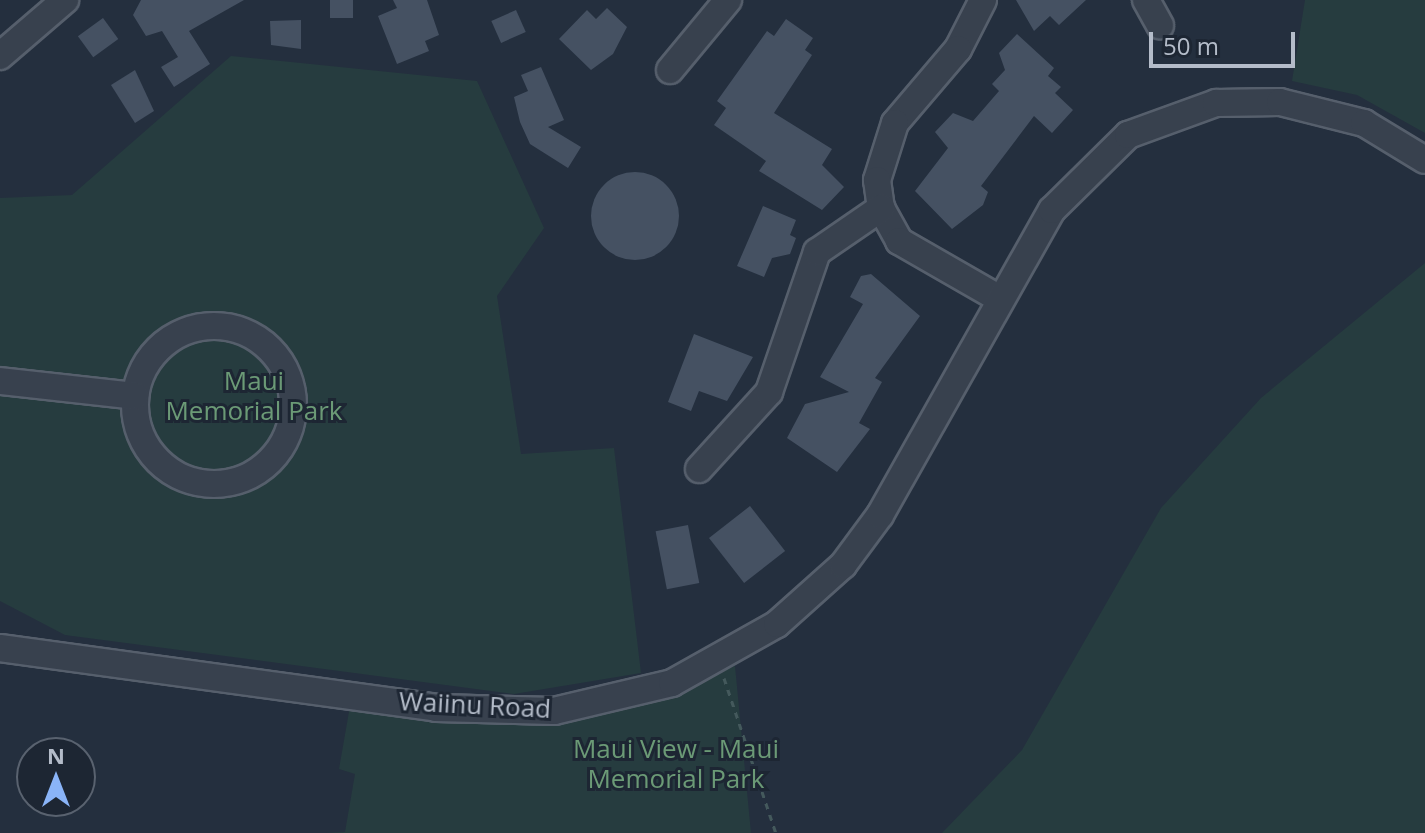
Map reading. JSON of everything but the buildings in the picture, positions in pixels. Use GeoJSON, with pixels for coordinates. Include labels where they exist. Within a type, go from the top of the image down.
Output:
{"type":"FeatureCollection","features":[{"type":"Feature","properties":{"kind":"street"},"geometry":{"type":"LineString","coordinates":[[0,56],[65,0]]}},
{"type":"Feature","properties":{"kind":"street"},"geometry":{"type":"LineString","coordinates":[[670,70],[728,0]]}},
{"type":"Feature","properties":{"kind":"street"},"geometry":{"type":"LineString","coordinates":[[983,0],[958,49],[895,123],[881,151],[881,208],[899,241],[998,298]]}},
{"type":"Feature","properties":{"kind":"street"},"geometry":{"type":"LineString","coordinates":[[1146,0],[1160,25]]}},
{"type":"Feature","properties":{"kind":"street","name":"Waiinu Road"},"geometry":{"type":"LineString","coordinates":[[0,648],[436,708],[554,711],[621,700],[717,661],[777,624],[843,565],[880,515],[998,298],[1052,210],[1097,159],[1169,115],[1216,103],[1280,102],[1364,123],[1425,160]]}},
{"type":"Feature","properties":{"kind":"street"},"geometry":{"type":"LineString","coordinates":[[699,469],[769,392],[817,252],[881,208]]}},
{"type":"Feature","properties":{"kind":"street"},"geometry":{"type":"LineString","coordinates":[[223,326],[253,335],[277,355],[291,382],[294,413],[284,443],[264,467],[237,481],[206,484],[176,474],[152,454],[138,427],[135,396],[144,367],[164,343],[192,328],[223,326]]}},
{"type":"Feature","properties":{"kind":"street"},"geometry":{"type":"LineString","coordinates":[[0,381],[135,396]]}},
{"type":"Feature","properties":{"kind":"path"},"geometry":{"type":"LineString","coordinates":[[717,661],[761,771],[776,833]]}},
{"type":"Feature","properties":{"kind":"green space"},"geometry":{"type":"Polygon","coordinates":[[[1305,0],[1425,0],[1425,133],[1357,95],[1292,81],[1305,0]]]}},
{"type":"Feature","properties":{"kind":"green space","name":"Maui Memorial Park"},"geometry":{"type":"Polygon","coordinates":[[[231,56],[477,81],[544,228],[497,296],[521,454],[614,448],[641,673],[514,694],[65,635],[0,601],[0,198],[72,195],[231,56]]]}},
{"type":"Feature","properties":{"kind":"green space"},"geometry":{"type":"Polygon","coordinates":[[[1425,263],[1425,833],[942,833],[1022,750],[1161,508],[1261,398],[1425,263]]]}},
{"type":"Feature","properties":{"kind":"green space","name":"Maui View - Maui Memorial Park"},"geometry":{"type":"Polygon","coordinates":[[[735,666],[751,833],[325,833],[345,832],[355,774],[339,769],[350,706],[487,724],[544,723],[635,705],[735,666]]]}}]}
